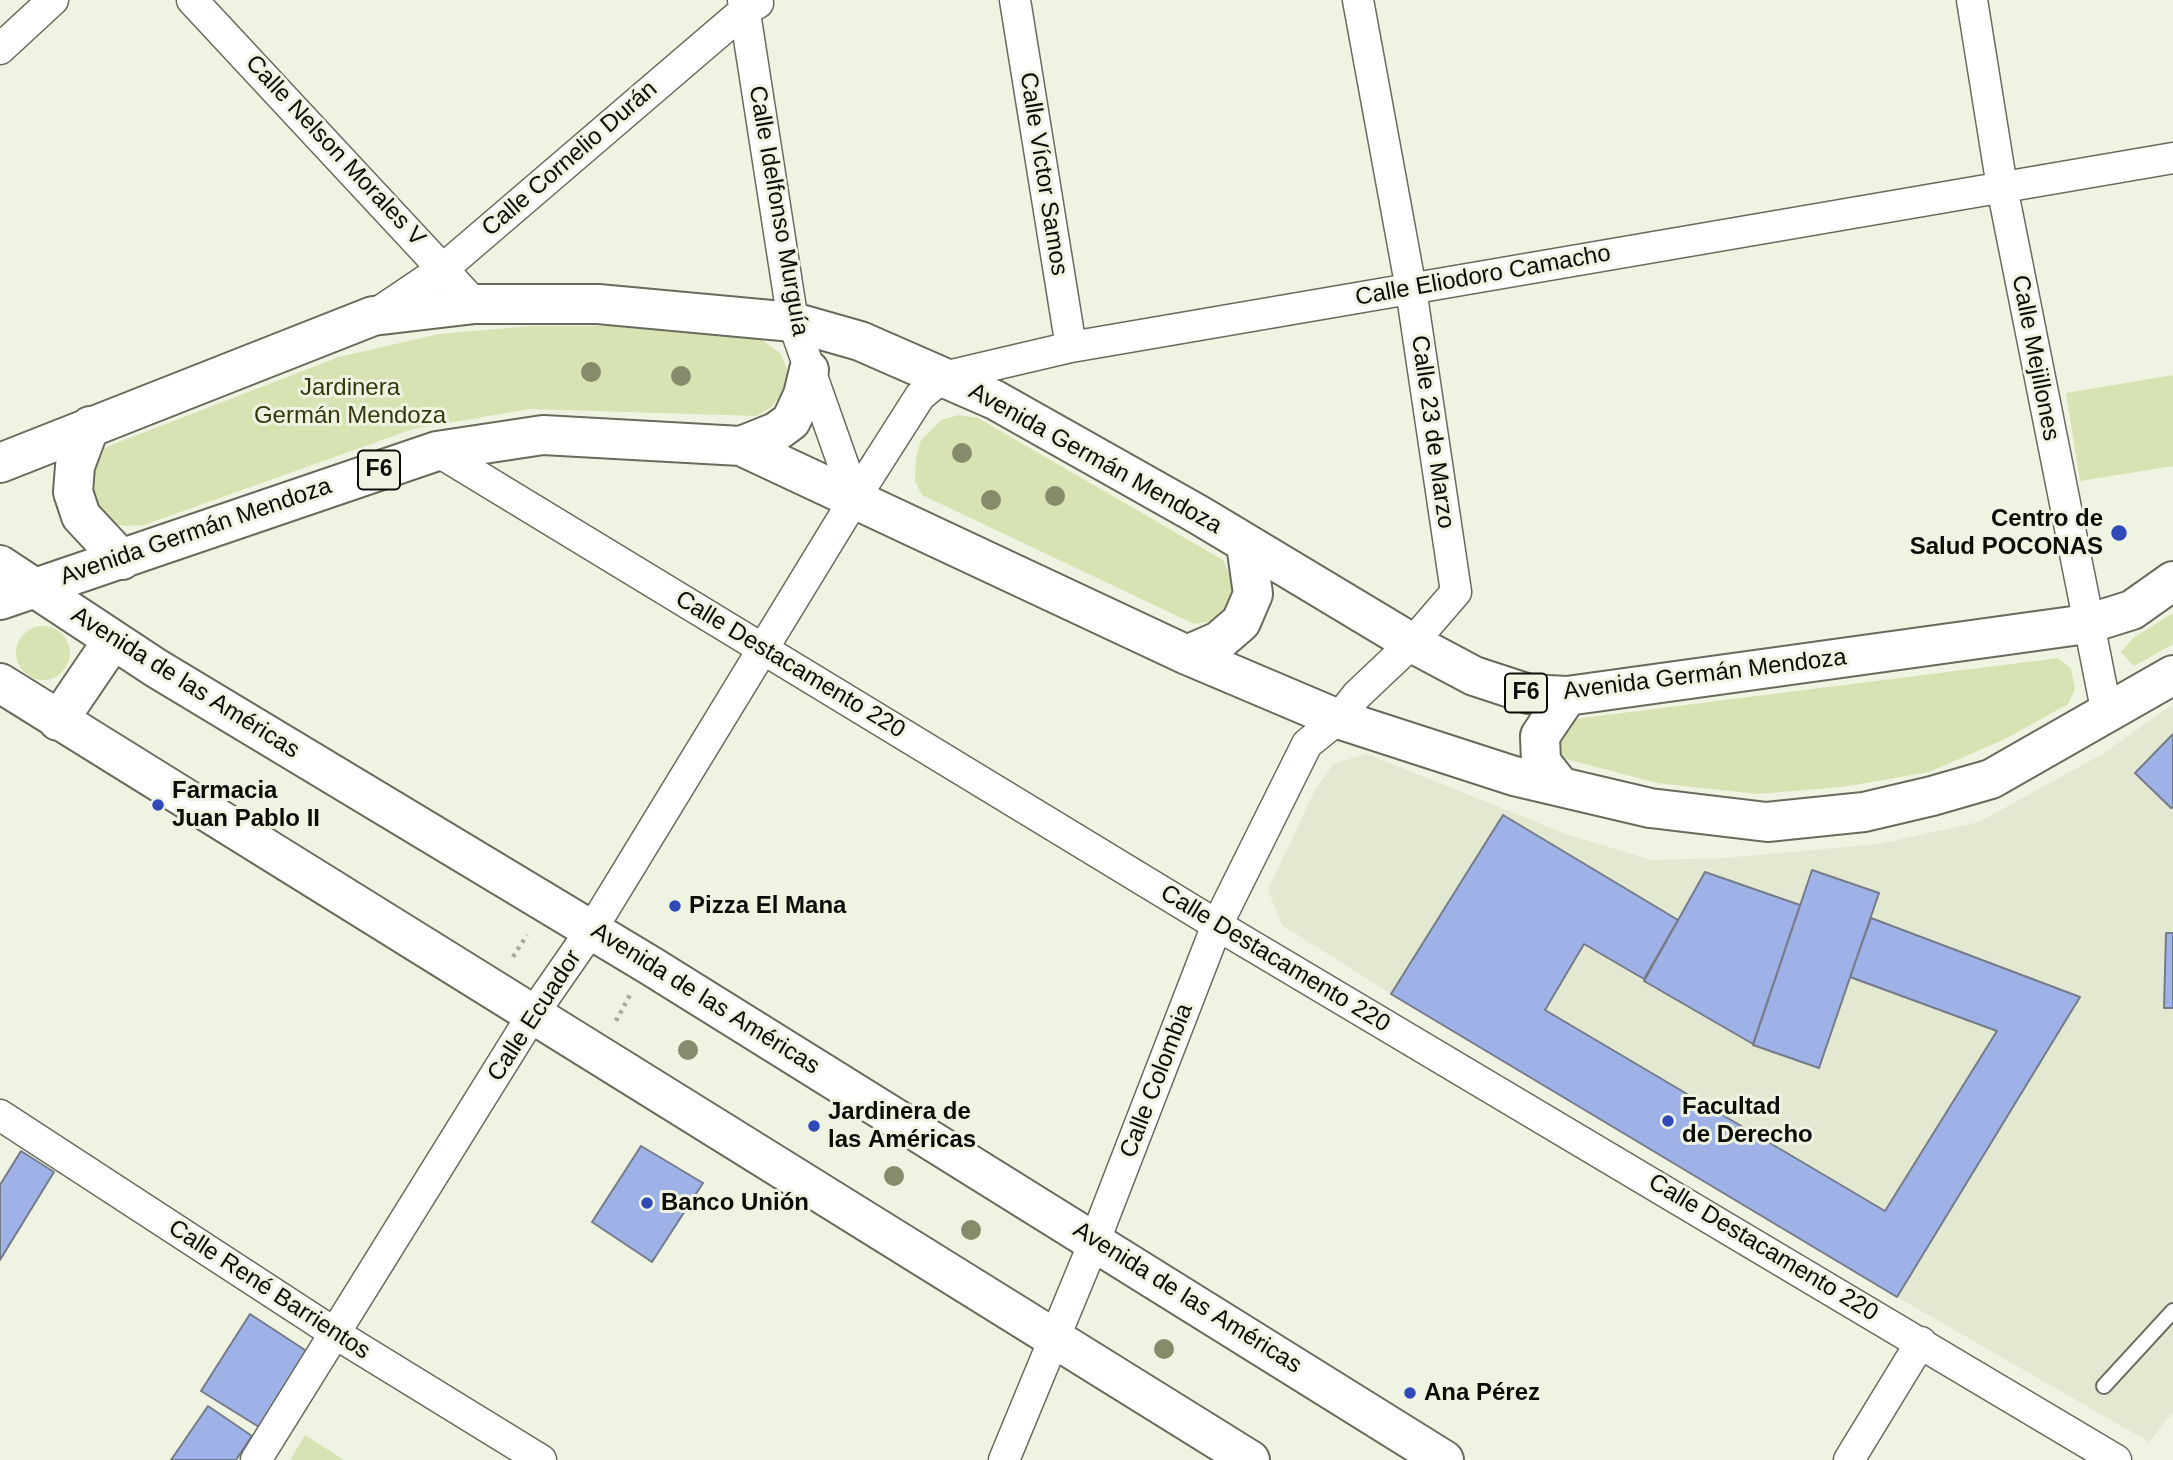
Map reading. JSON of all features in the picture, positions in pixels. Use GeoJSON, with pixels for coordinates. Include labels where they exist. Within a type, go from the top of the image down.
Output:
{"type":"FeatureCollection","features":[{"type":"Feature","properties":{"kind":"main road","name":"Avenida Germán Mendoza"},"geometry":{"type":"LineString","coordinates":[[0,463],[373,316],[475,304],[598,304],[793,322],[860,341],[995,400],[1412,643],[1474,676],[1529,694],[1567,695],[2087,625],[2132,610],[2173,581]]}},
{"type":"Feature","properties":{"kind":"main road"},"geometry":{"type":"LineString","coordinates":[[741,446],[776,432],[791,421],[803,396],[810,370]]}},
{"type":"Feature","properties":{"kind":"main road"},"geometry":{"type":"LineString","coordinates":[[90,426],[75,466],[73,492],[81,516],[121,560]]}},
{"type":"Feature","properties":{"kind":"main road","name":"Avenida Germán Mendoza"},"geometry":{"type":"LineString","coordinates":[[16,594],[437,451],[543,435],[741,446],[1187,655],[1338,719],[1514,776],[1650,808],[1768,822],[1864,812],[1991,779],[2173,675]]}},
{"type":"Feature","properties":{"kind":"main road"},"geometry":{"type":"LineString","coordinates":[[1187,655],[1219,641],[1241,622],[1253,594],[1246,544]]}},
{"type":"Feature","properties":{"kind":"main road","name":"Avenida de las Américas"},"geometry":{"type":"LineString","coordinates":[[0,565],[16,594],[113,640],[592,929],[1096,1240],[1444,1460]]}},
{"type":"Feature","properties":{"kind":"main road"},"geometry":{"type":"LineString","coordinates":[[58,721],[113,640]]}},
{"type":"Feature","properties":{"kind":"main road"},"geometry":{"type":"LineString","coordinates":[[0,683],[1250,1460]]}},
{"type":"Feature","properties":{"kind":"main road"},"geometry":{"type":"LineString","coordinates":[[1560,786],[1541,762],[1540,736],[1567,695]]}},
{"type":"Feature","properties":{"kind":"street"},"geometry":{"type":"LineString","coordinates":[[0,49],[53,0]]}},
{"type":"Feature","properties":{"kind":"street","name":"Calle Nelson Morales V"},"geometry":{"type":"LineString","coordinates":[[192,0],[475,304]]}},
{"type":"Feature","properties":{"kind":"street","name":"Calle Víctor Samos"},"geometry":{"type":"LineString","coordinates":[[1015,0],[1071,347]]}},
{"type":"Feature","properties":{"kind":"street","name":"Calle 23 de Marzo"},"geometry":{"type":"LineString","coordinates":[[1338,719],[1357,695],[1412,643],[1456,592],[1411,289],[1358,0]]}},
{"type":"Feature","properties":{"kind":"street","name":"Calle Mejillones"},"geometry":{"type":"LineString","coordinates":[[1972,0],[2002,187],[2087,625],[2107,713]]}},
{"type":"Feature","properties":{"kind":"street","name":"Calle Cornelio Durán"},"geometry":{"type":"LineString","coordinates":[[373,316],[444,268],[751,3]]}},
{"type":"Feature","properties":{"kind":"street","name":"Calle Idelfonso Murguía"},"geometry":{"type":"LineString","coordinates":[[751,3],[793,322],[855,498]]}},
{"type":"Feature","properties":{"kind":"street","name":"Calle Eliodoro Camacho"},"geometry":{"type":"LineString","coordinates":[[855,498],[920,396],[943,377],[1071,347],[2173,158]]}},
{"type":"Feature","properties":{"kind":"street","name":"Calle Destacamento 220"},"geometry":{"type":"LineString","coordinates":[[437,451],[1217,925],[2116,1460]]}},
{"type":"Feature","properties":{"kind":"street","name":"Calle Ecuador"},"geometry":{"type":"LineString","coordinates":[[256,1460],[533,1014],[592,929],[761,648],[855,498]]}},
{"type":"Feature","properties":{"kind":"street","name":"Calle Colombia"},"geometry":{"type":"LineString","coordinates":[[1004,1460],[1096,1240],[1217,925],[1307,744],[1338,719]]}},
{"type":"Feature","properties":{"kind":"street","name":"Calle René Barrientos"},"geometry":{"type":"LineString","coordinates":[[0,1115],[336,1334],[541,1460]]}},
{"type":"Feature","properties":{"kind":"street"},"geometry":{"type":"LineString","coordinates":[[1849,1460],[1921,1342]]}},
{"type":"Feature","properties":{"kind":"lane"},"geometry":{"type":"LineString","coordinates":[[2104,1386],[2173,1311]]}},
{"type":"Feature","properties":{"kind":"path"},"geometry":{"type":"LineString","coordinates":[[489,987],[497,972],[508,965],[534,924],[544,901]]}},
{"type":"Feature","properties":{"kind":"path"},"geometry":{"type":"LineString","coordinates":[[594,1052],[601,1038],[609,1035],[636,984],[651,966]]}},
{"type":"Feature","properties":{"kind":"shaded area"},"geometry":{"type":"Polygon","coordinates":[[[2173,704],[2173,1412],[2149,1442],[1897,1297],[1391,994],[1282,925],[1268,890],[1314,792],[1333,764],[1367,754],[1566,834],[1652,860],[1724,858],[1879,844],[1979,822],[2104,753],[2173,704]]]}},
{"type":"Feature","properties":{"kind":"green space","name":"Jardinera Germán Mendoza"},"geometry":{"type":"Polygon","coordinates":[[[532,326],[634,326],[762,340],[781,354],[788,373],[780,396],[771,407],[757,416],[530,409],[413,429],[144,525],[109,523],[95,508],[92,481],[96,463],[106,447],[339,357],[439,334],[532,326]]]}},
{"type":"Feature","properties":{"kind":"green space"},"geometry":{"type":"Polygon","coordinates":[[[2173,375],[2173,466],[2080,481],[2066,393],[2173,375]]]}},
{"type":"Feature","properties":{"kind":"green space"},"geometry":{"type":"Polygon","coordinates":[[[959,415],[978,418],[1223,560],[1233,582],[1232,601],[1211,621],[1194,624],[922,495],[915,481],[916,458],[921,440],[941,420],[959,415]]]}},
{"type":"Feature","properties":{"kind":"green space"},"geometry":{"type":"Polygon","coordinates":[[[2173,613],[2173,644],[2134,666],[2121,652],[2133,638],[2173,613]]]}},
{"type":"Feature","properties":{"kind":"green space"},"geometry":{"type":"Polygon","coordinates":[[[43,626],[62,634],[70,653],[62,672],[43,680],[24,672],[16,653],[24,634],[43,626]]]}},
{"type":"Feature","properties":{"kind":"green space"},"geometry":{"type":"Polygon","coordinates":[[[2058,658],[2071,668],[2075,689],[2068,704],[2005,739],[1929,772],[1842,787],[1757,794],[1657,783],[1562,758],[1550,749],[1559,721],[2058,658]]]}},
{"type":"Feature","properties":{"kind":"green space"},"geometry":{"type":"Polygon","coordinates":[[[305,1435],[344,1460],[290,1460],[305,1435]]]}},
{"type":"Feature","properties":{"kind":"building"},"geometry":{"type":"Polygon","coordinates":[[[2173,734],[2173,807],[2171,808],[2135,773],[2173,734]]]}},
{"type":"Feature","properties":{"kind":"building","name":"Facultad de Derecho"},"geometry":{"type":"Polygon","coordinates":[[[1503,815],[1678,920],[1644,979],[1584,944],[1545,1010],[1885,1211],[1997,1031],[1850,977],[1871,918],[2080,997],[1897,1297],[1391,994],[1503,815]]]}},
{"type":"Feature","properties":{"kind":"building"},"geometry":{"type":"Polygon","coordinates":[[[1812,870],[1879,893],[1819,1068],[1753,1045],[1812,870]]]}},
{"type":"Feature","properties":{"kind":"building"},"geometry":{"type":"Polygon","coordinates":[[[1705,872],[1800,905],[1753,1044],[1644,981],[1705,872]]]}},
{"type":"Feature","properties":{"kind":"building"},"geometry":{"type":"Polygon","coordinates":[[[2166,933],[2173,933],[2173,1008],[2164,1008],[2166,933]]]}},
{"type":"Feature","properties":{"kind":"building","name":"Banco Unión"},"geometry":{"type":"Polygon","coordinates":[[[641,1146],[703,1183],[652,1262],[592,1222],[641,1146]]]}},
{"type":"Feature","properties":{"kind":"building"},"geometry":{"type":"Polygon","coordinates":[[[21,1151],[54,1172],[0,1260],[0,1185],[21,1151]]]}},
{"type":"Feature","properties":{"kind":"building"},"geometry":{"type":"Polygon","coordinates":[[[250,1314],[308,1352],[259,1427],[201,1391],[250,1314]]]}},
{"type":"Feature","properties":{"kind":"building"},"geometry":{"type":"Polygon","coordinates":[[[208,1406],[252,1436],[236,1460],[171,1460],[208,1406]]]}},
{"type":"Feature","properties":{"kind":"place","name":"Centro de Salud POCONAS"},"geometry":{"type":"Point","coordinates":[2119,533]}},
{"type":"Feature","properties":{"kind":"place","name":"Farmacia Juan Pablo II"},"geometry":{"type":"Point","coordinates":[158,805]}},
{"type":"Feature","properties":{"kind":"place","name":"Pizza El Mana"},"geometry":{"type":"Point","coordinates":[675,906]}},
{"type":"Feature","properties":{"kind":"place","name":"Facultad de Derecho"},"geometry":{"type":"Point","coordinates":[1668,1121]}},
{"type":"Feature","properties":{"kind":"place","name":"Jardinera de las Américas"},"geometry":{"type":"Point","coordinates":[814,1126]}},
{"type":"Feature","properties":{"kind":"place","name":"Banco Unión"},"geometry":{"type":"Point","coordinates":[647,1203]}},
{"type":"Feature","properties":{"kind":"place","name":"Ana Pérez"},"geometry":{"type":"Point","coordinates":[1410,1393]}}]}
